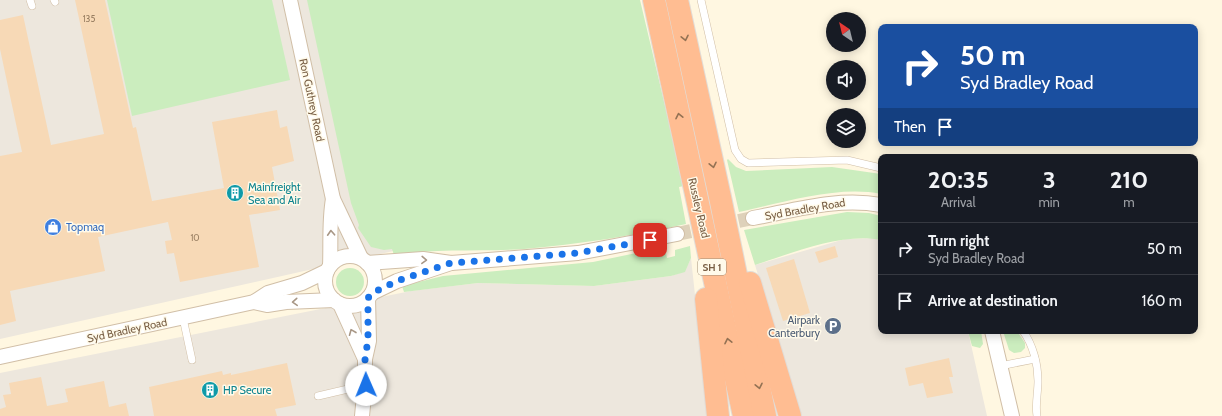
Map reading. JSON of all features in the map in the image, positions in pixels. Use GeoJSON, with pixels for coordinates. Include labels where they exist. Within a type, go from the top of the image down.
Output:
{"type":"FeatureCollection","features":[{"type":"Feature","properties":{"kind":"highway","name":"Russley Road"},"geometry":{"type":"LineString","coordinates":[[654,0],[744,416]]}},
{"type":"Feature","properties":{"kind":"highway","name":"Russley Road"},"geometry":{"type":"LineString","coordinates":[[677,0],[720,197],[765,416]]}},
{"type":"Feature","properties":{"kind":"highway"},"geometry":{"type":"LineString","coordinates":[[687,155],[708,316],[718,416]]}},
{"type":"Feature","properties":{"kind":"highway"},"geometry":{"type":"LineString","coordinates":[[720,197],[742,255],[790,416]]}},
{"type":"Feature","properties":{"kind":"street","name":"Ron Guthrey Road"},"geometry":{"type":"LineString","coordinates":[[290,0],[333,200],[364,261]]}},
{"type":"Feature","properties":{"kind":"street","name":"Ron Guthrey Road"},"geometry":{"type":"LineString","coordinates":[[328,269],[332,238],[330,214],[333,200]]}},
{"type":"Feature","properties":{"kind":"street","name":"Syd Bradley Road"},"geometry":{"type":"LineString","coordinates":[[753,218],[834,203],[851,202],[878,205]]}},
{"type":"Feature","properties":{"kind":"street"},"geometry":{"type":"LineString","coordinates":[[364,261],[422,259],[451,263],[578,253],[677,234]]}},
{"type":"Feature","properties":{"kind":"street"},"geometry":{"type":"LineString","coordinates":[[362,416],[366,385],[365,359],[368,340],[370,295],[375,276],[364,261],[355,256],[341,258],[328,269],[325,283],[330,295],[337,302],[365,359]]}},
{"type":"Feature","properties":{"kind":"street"},"geometry":{"type":"LineString","coordinates":[[337,302],[355,305],[370,295],[397,281],[451,263]]}},
{"type":"Feature","properties":{"kind":"street","name":"Syd Bradley Road"},"geometry":{"type":"LineString","coordinates":[[0,357],[254,302],[268,293],[302,283],[328,269]]}},
{"type":"Feature","properties":{"kind":"street","name":"Syd Bradley Road"},"geometry":{"type":"LineString","coordinates":[[254,302],[267,305],[294,302],[337,302]]}},
{"type":"Feature","properties":{"kind":"street"},"geometry":{"type":"LineString","coordinates":[[993,334],[1012,416]]}},
{"type":"Feature","properties":{"kind":"lane"},"geometry":{"type":"LineString","coordinates":[[701,0],[735,150],[741,159],[748,163],[847,160],[878,167]]}},
{"type":"Feature","properties":{"kind":"lane"},"geometry":{"type":"LineString","coordinates":[[183,318],[192,360]]}},
{"type":"Feature","properties":{"kind":"lane"},"geometry":{"type":"LineString","coordinates":[[1025,334],[1031,342],[1038,375],[1036,396],[1037,416]]}},
{"type":"Feature","properties":{"kind":"lane"},"geometry":{"type":"LineString","coordinates":[[1000,366],[1035,359]]}},
{"type":"Feature","properties":{"kind":"lane"},"geometry":{"type":"LineString","coordinates":[[318,396],[366,385]]}},
{"type":"Feature","properties":{"kind":"shaded area"},"geometry":{"type":"Polygon","coordinates":[[[0,0],[634,0],[675,188],[0,339],[0,0]]]}},
{"type":"Feature","properties":{"kind":"shaded area","name":"Airpark Canterbury"},"geometry":{"type":"Polygon","coordinates":[[[872,238],[878,239],[878,334],[969,334],[987,416],[802,416],[755,265],[845,239],[872,238]]]}},
{"type":"Feature","properties":{"kind":"shaded area"},"geometry":{"type":"Polygon","coordinates":[[[691,258],[708,416],[0,416],[0,373],[411,291],[478,283],[594,286],[671,276],[685,271],[691,258]]]}},
{"type":"Feature","properties":{"kind":"green space"},"geometry":{"type":"Polygon","coordinates":[[[107,0],[272,0],[290,80],[132,116],[107,0]]]}},
{"type":"Feature","properties":{"kind":"green space"},"geometry":{"type":"Polygon","coordinates":[[[307,0],[640,0],[684,186],[679,187],[686,224],[606,239],[524,249],[443,251],[394,255],[392,249],[384,250],[371,247],[358,228],[359,225],[351,203],[307,0]]]}},
{"type":"Feature","properties":{"kind":"green space"},"geometry":{"type":"Polygon","coordinates":[[[728,159],[736,167],[746,171],[832,167],[878,174],[878,194],[864,192],[829,193],[739,212],[728,159]]]}},
{"type":"Feature","properties":{"kind":"green space"},"geometry":{"type":"Polygon","coordinates":[[[847,212],[869,213],[878,215],[878,240],[866,238],[834,241],[755,265],[744,230],[847,212]]]}},
{"type":"Feature","properties":{"kind":"green space"},"geometry":{"type":"Polygon","coordinates":[[[690,246],[691,258],[685,272],[671,276],[594,286],[478,283],[404,292],[402,286],[443,276],[593,262],[646,251],[647,256],[666,253],[667,258],[675,256],[675,250],[690,246]]]}},
{"type":"Feature","properties":{"kind":"green space"},"geometry":{"type":"Polygon","coordinates":[[[350,268],[360,272],[364,282],[360,292],[350,296],[340,292],[336,282],[340,272],[350,268]]]}},
{"type":"Feature","properties":{"kind":"green space"},"geometry":{"type":"Polygon","coordinates":[[[969,334],[981,334],[983,344],[980,348],[972,346],[969,334]]]}},
{"type":"Feature","properties":{"kind":"green space"},"geometry":{"type":"Polygon","coordinates":[[[1004,334],[1019,334],[1025,343],[1025,348],[1021,352],[1014,353],[1009,350],[1004,334]]]}},
{"type":"Feature","properties":{"kind":"building"},"geometry":{"type":"Polygon","coordinates":[[[75,0],[105,0],[133,128],[136,127],[152,201],[224,188],[212,122],[277,110],[280,128],[287,126],[294,161],[272,167],[280,210],[249,215],[259,267],[180,282],[174,253],[167,254],[165,241],[172,240],[168,222],[98,237],[105,271],[10,291],[16,321],[0,325],[0,156],[22,152],[0,49],[0,20],[23,15],[51,145],[104,134],[75,0]]]}},
{"type":"Feature","properties":{"kind":"building"},"geometry":{"type":"Polygon","coordinates":[[[835,246],[838,257],[819,263],[815,252],[835,246]]]}},
{"type":"Feature","properties":{"kind":"building"},"geometry":{"type":"Polygon","coordinates":[[[794,259],[810,313],[783,321],[766,268],[794,259]]]}},
{"type":"Feature","properties":{"kind":"building"},"geometry":{"type":"Polygon","coordinates":[[[949,358],[953,377],[949,377],[953,393],[927,398],[923,383],[909,386],[905,368],[949,358]]]}},
{"type":"Feature","properties":{"kind":"building","name":"HP Secure"},"geometry":{"type":"Polygon","coordinates":[[[287,363],[296,405],[275,409],[277,416],[154,416],[149,387],[222,371],[223,375],[231,373],[231,375],[287,363]]]}},
{"type":"Feature","properties":{"kind":"building"},"geometry":{"type":"Polygon","coordinates":[[[41,377],[47,406],[68,402],[65,389],[104,381],[109,407],[126,403],[129,416],[0,416],[0,409],[6,407],[3,395],[11,394],[9,383],[41,377]]]}},
{"type":"Feature","properties":{"kind":"tunnel"},"geometry":{"type":"LineString","coordinates":[[677,234],[753,218]]}},
{"type":"Feature","properties":{"kind":"place","name":"Mainfreight Sea and Air"},"geometry":{"type":"Point","coordinates":[235,193]}},
{"type":"Feature","properties":{"kind":"place","name":"Topmaq"},"geometry":{"type":"Point","coordinates":[53,227]}},
{"type":"Feature","properties":{"kind":"place","name":"Airpark Canterbury"},"geometry":{"type":"Point","coordinates":[833,326]}},
{"type":"Feature","properties":{"kind":"place","name":"HP Secure"},"geometry":{"type":"Point","coordinates":[210,390]}},
{"type":"Feature","properties":{"kind":"route"},"geometry":{"type":"LineString","coordinates":[[366,385],[365,359],[368,340],[368,298],[372,293],[397,281],[424,274],[451,263],[518,259],[578,253],[624,246],[650,240]]}}]}
